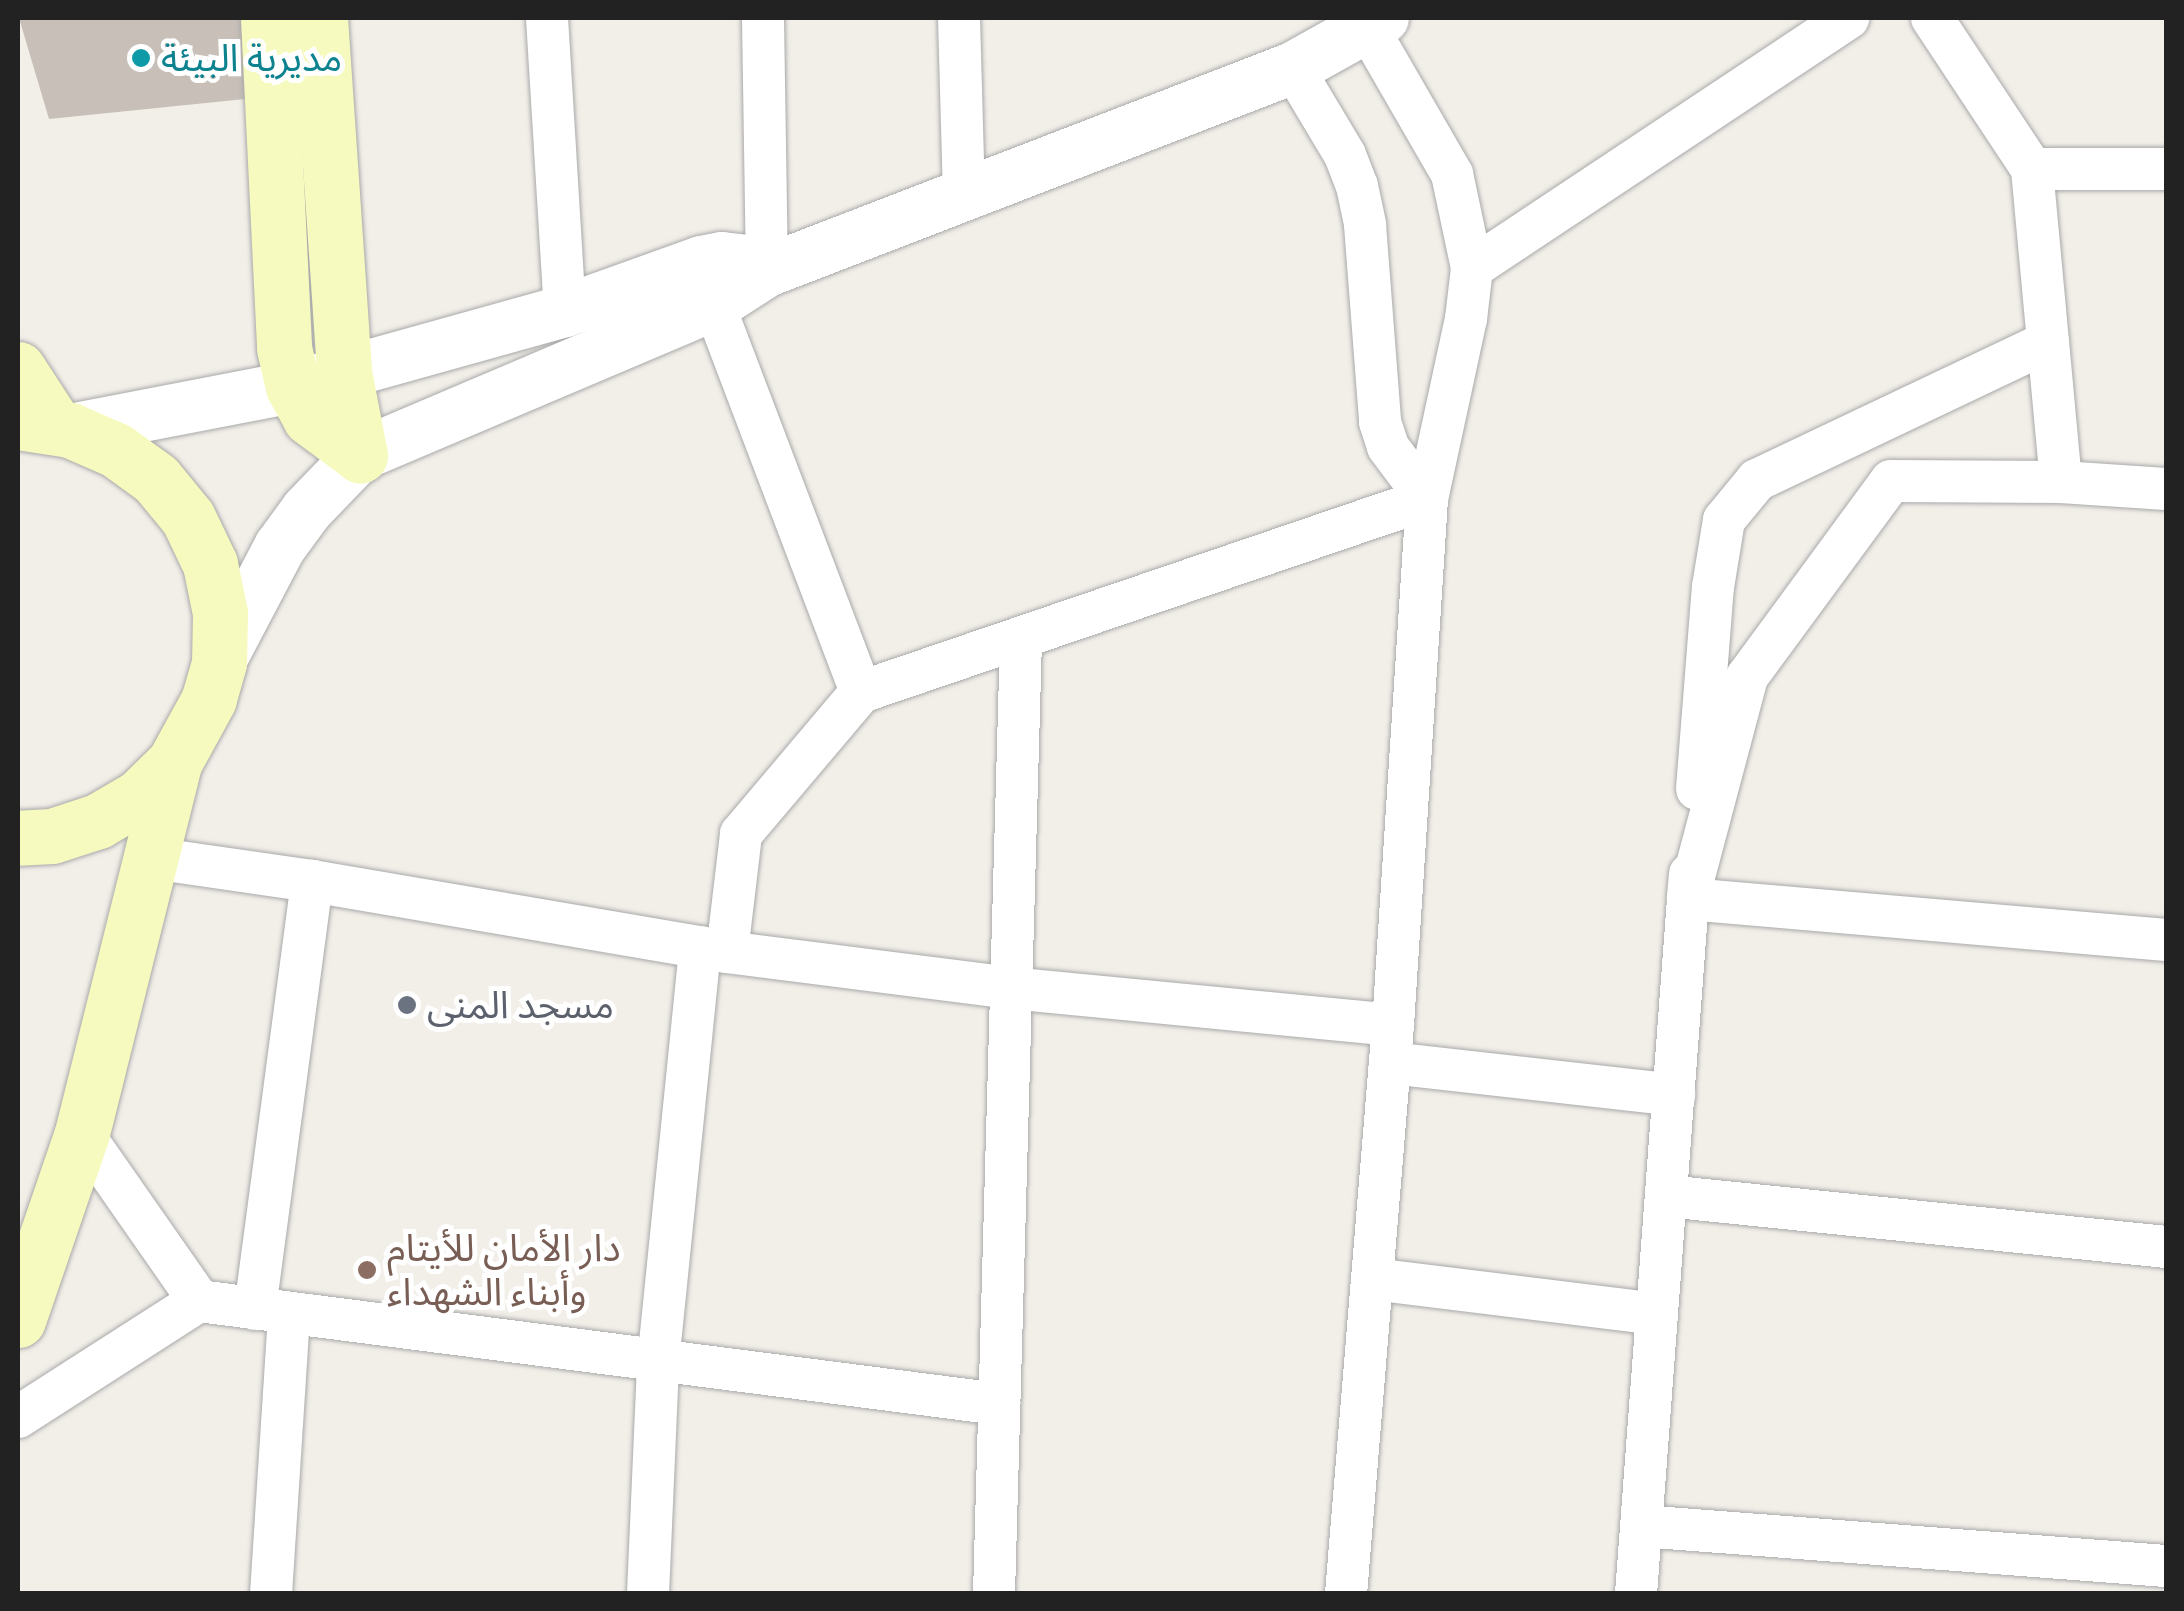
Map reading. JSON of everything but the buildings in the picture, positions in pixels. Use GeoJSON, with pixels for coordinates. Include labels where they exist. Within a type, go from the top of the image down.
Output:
{"type":"FeatureCollection","features":[{"type":"Feature","properties":{"kind":"main road"},"geometry":{"type":"LineString","coordinates":[[268,18],[300,106],[360,455]]}},
{"type":"Feature","properties":{"kind":"main road"},"geometry":{"type":"LineString","coordinates":[[320,18],[300,106],[284,348],[293,387],[310,418],[360,455]]}},
{"type":"Feature","properties":{"kind":"main road"},"geometry":{"type":"LineString","coordinates":[[18,369],[48,426],[116,450],[156,479],[188,518],[213,580],[220,613],[218,663],[210,699],[174,763],[82,1134],[18,1320]]}},
{"type":"Feature","properties":{"kind":"main road"},"geometry":{"type":"LineString","coordinates":[[18,838],[52,836],[98,821],[139,797],[174,763]]}},
{"type":"Feature","properties":{"kind":"street"},"geometry":{"type":"LineString","coordinates":[[548,18],[565,311]]}},
{"type":"Feature","properties":{"kind":"street"},"geometry":{"type":"LineString","coordinates":[[763,18],[767,271]]}},
{"type":"Feature","properties":{"kind":"street"},"geometry":{"type":"LineString","coordinates":[[959,18],[964,196]]}},
{"type":"Feature","properties":{"kind":"street"},"geometry":{"type":"LineString","coordinates":[[1472,268],[1848,18]]}},
{"type":"Feature","properties":{"kind":"street"},"geometry":{"type":"LineString","coordinates":[[1932,18],[2032,169],[2061,482]]}},
{"type":"Feature","properties":{"kind":"street"},"geometry":{"type":"LineString","coordinates":[[218,663],[280,547],[360,455],[714,305],[767,271],[1292,68],[1371,21],[1452,174],[1472,268],[1466,319],[1427,498],[1392,1044],[1346,1594]]}},
{"type":"Feature","properties":{"kind":"street"},"geometry":{"type":"LineString","coordinates":[[1292,68],[1345,155],[1357,186],[1366,225],[1380,422],[1388,447],[1427,498]]}},
{"type":"Feature","properties":{"kind":"street"},"geometry":{"type":"LineString","coordinates":[[2032,169],[2166,169]]}},
{"type":"Feature","properties":{"kind":"street"},"geometry":{"type":"LineString","coordinates":[[48,426],[293,387],[565,311],[701,262],[722,258],[746,261],[767,271]]}},
{"type":"Feature","properties":{"kind":"street"},"geometry":{"type":"LineString","coordinates":[[714,305],[861,692]]}},
{"type":"Feature","properties":{"kind":"street"},"geometry":{"type":"LineString","coordinates":[[1636,1594],[1688,899],[1714,587],[1724,520],[1757,480],[2048,342]]}},
{"type":"Feature","properties":{"kind":"street"},"geometry":{"type":"LineString","coordinates":[[1688,899],[1747,677],[1890,481],[2061,482],[2166,490]]}},
{"type":"Feature","properties":{"kind":"street"},"geometry":{"type":"LineString","coordinates":[[648,1594],[658,1364],[713,950],[741,834],[861,692],[1427,498]]}},
{"type":"Feature","properties":{"kind":"street"},"geometry":{"type":"LineString","coordinates":[[994,1594],[1020,640]]}},
{"type":"Feature","properties":{"kind":"street"},"geometry":{"type":"LineString","coordinates":[[152,858],[312,880],[713,950],[1011,988],[1392,1044],[1674,1094]]}},
{"type":"Feature","properties":{"kind":"street"},"geometry":{"type":"LineString","coordinates":[[271,1594],[272,1312],[312,880]]}},
{"type":"Feature","properties":{"kind":"street"},"geometry":{"type":"LineString","coordinates":[[1688,899],[2166,940]]}},
{"type":"Feature","properties":{"kind":"street"},"geometry":{"type":"LineString","coordinates":[[82,1134],[199,1301]]}},
{"type":"Feature","properties":{"kind":"street"},"geometry":{"type":"LineString","coordinates":[[1666,1196],[2166,1247]]}},
{"type":"Feature","properties":{"kind":"street"},"geometry":{"type":"LineString","coordinates":[[1372,1279],[1656,1314]]}},
{"type":"Feature","properties":{"kind":"street"},"geometry":{"type":"LineString","coordinates":[[18,1417],[199,1301],[658,1364],[999,1404]]}},
{"type":"Feature","properties":{"kind":"street"},"geometry":{"type":"LineString","coordinates":[[1641,1526],[2166,1566]]}},
{"type":"Feature","properties":{"kind":"place","name":"مديرية البيئة"},"geometry":{"type":"Point","coordinates":[141,58]}},
{"type":"Feature","properties":{"kind":"place","name":"مسجد المنى"},"geometry":{"type":"Point","coordinates":[407,1005]}},
{"type":"Feature","properties":{"kind":"place","name":"دار الأمان للأيتام وأبناء الشهداء"},"geometry":{"type":"Point","coordinates":[367,1270]}}]}
